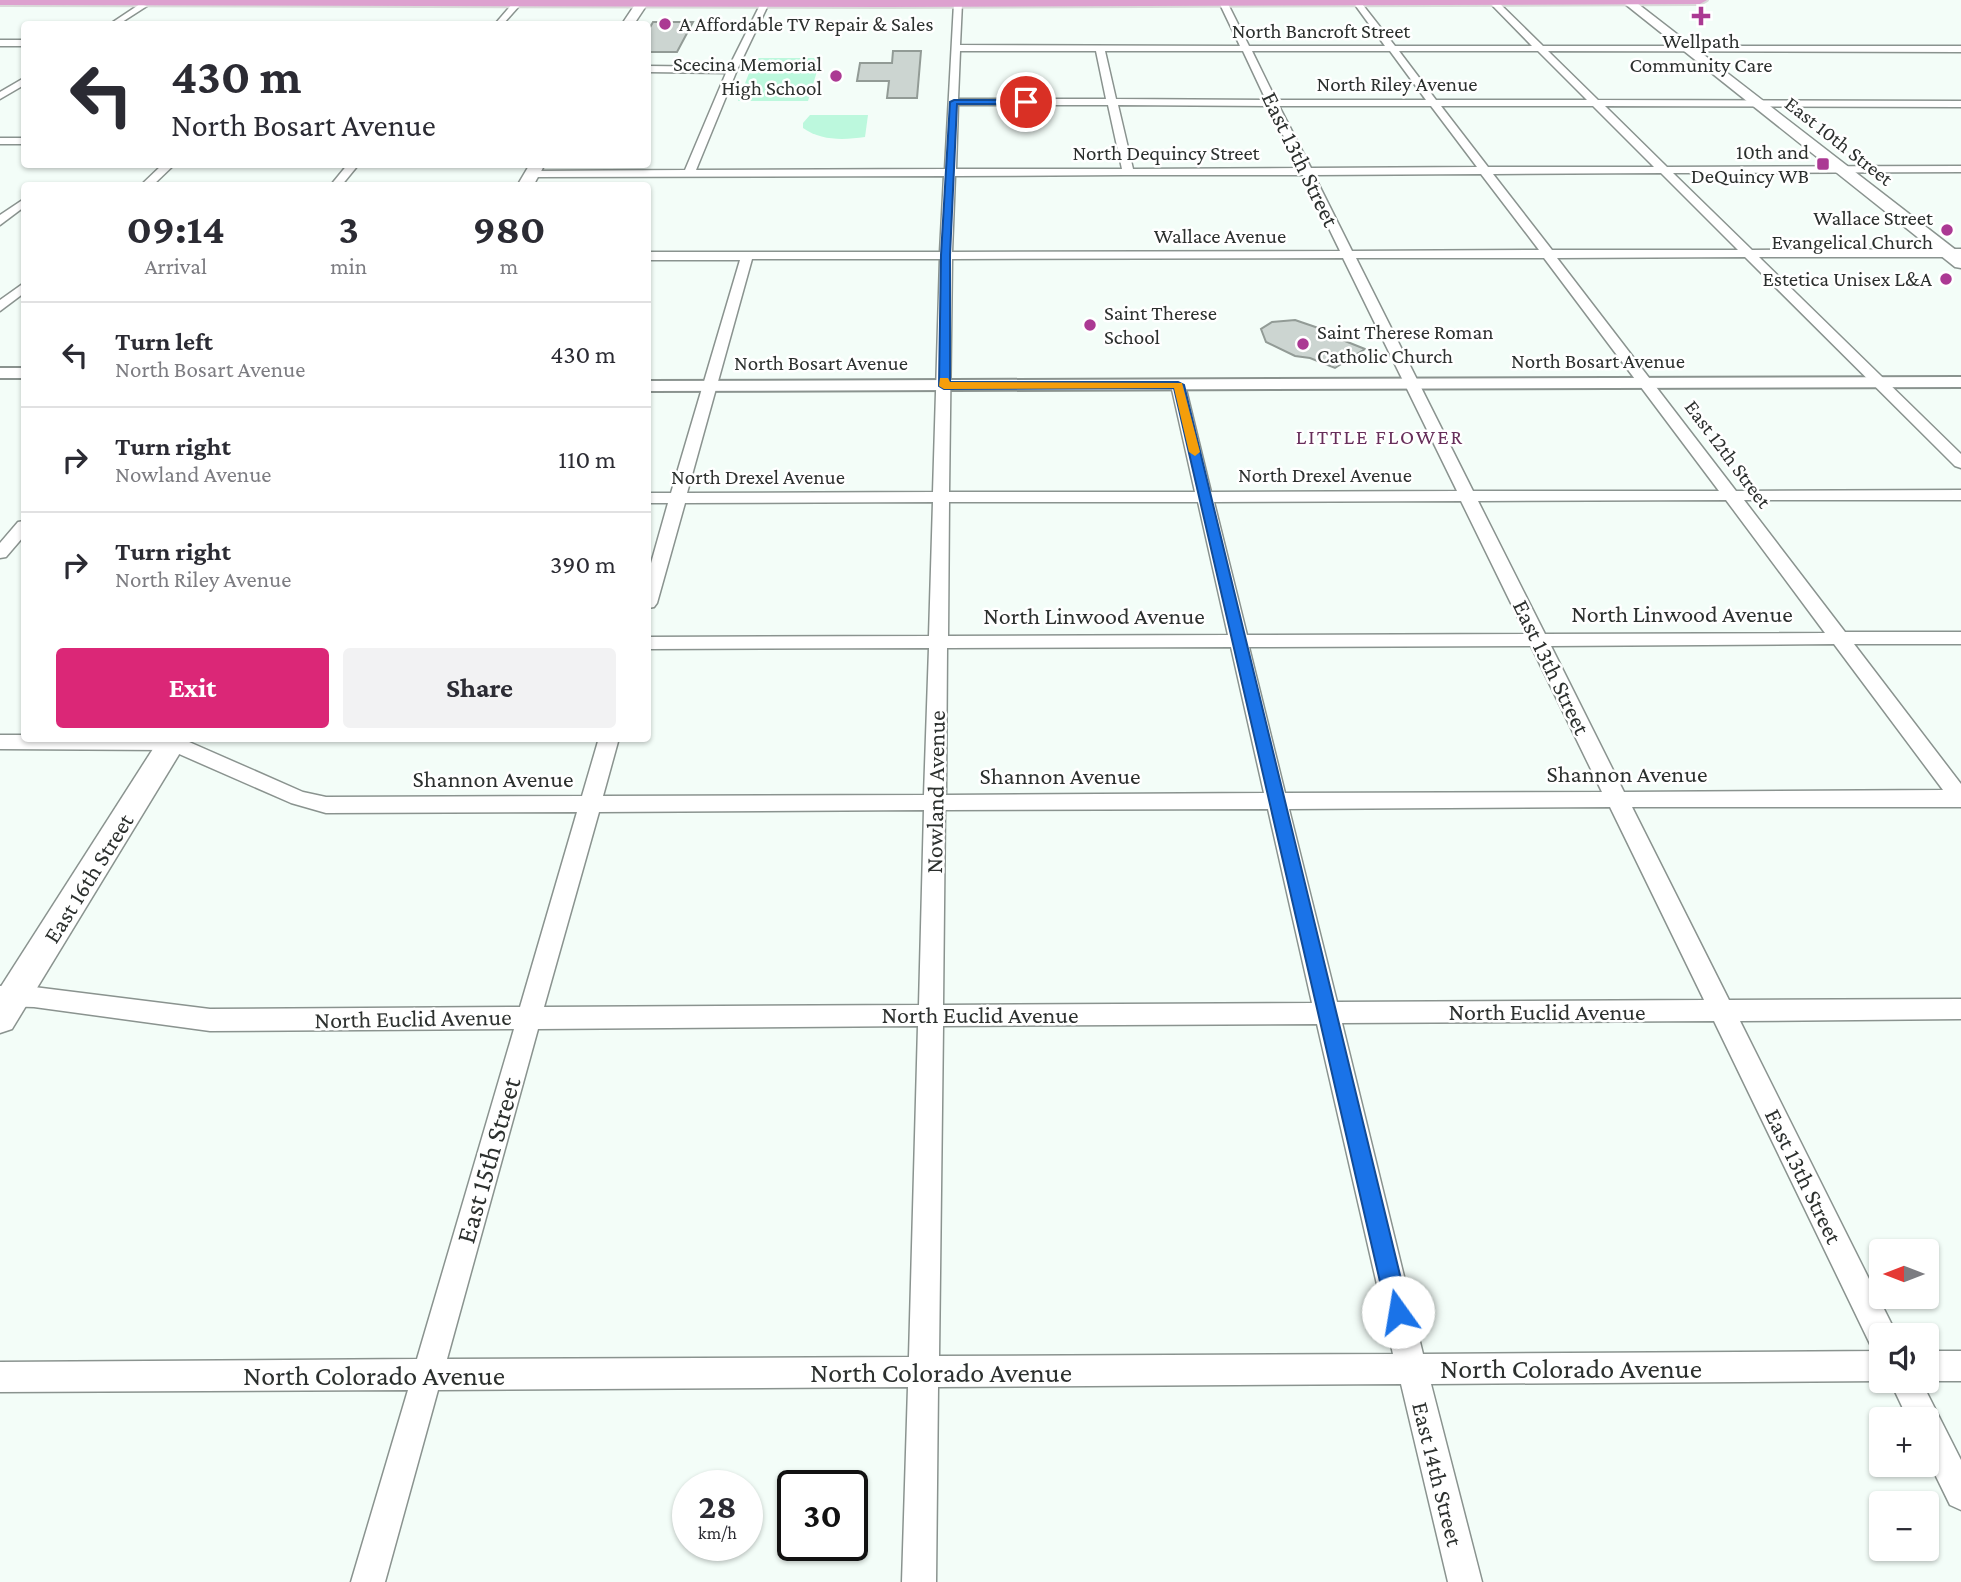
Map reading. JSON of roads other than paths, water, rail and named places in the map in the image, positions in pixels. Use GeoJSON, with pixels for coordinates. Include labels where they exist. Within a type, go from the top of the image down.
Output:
{"type":"FeatureCollection","features":[{"type":"Feature","properties":{"kind":"main road","name":"East 10th Street"},"geometry":{"type":"LineString","coordinates":[[1626,0],[1957,256]]}},
{"type":"Feature","properties":{"kind":"main road"},"geometry":{"type":"LineString","coordinates":[[0,4],[1700,0]]}},
{"type":"Feature","properties":{"kind":"main road"},"geometry":{"type":"LineString","coordinates":[[149,2],[516,5],[642,2]]}},
{"type":"Feature","properties":{"kind":"main road"},"geometry":{"type":"LineString","coordinates":[[630,21],[642,2]]}},
{"type":"Feature","properties":{"kind":"main road","name":"East 16th Street"},"geometry":{"type":"LineString","coordinates":[[5,1004],[173,742]]}},
{"type":"Feature","properties":{"kind":"street","name":"East 13th Street"},"geometry":{"type":"LineString","coordinates":[[1222,1],[1876,1323]]}},
{"type":"Feature","properties":{"kind":"street"},"geometry":{"type":"LineString","coordinates":[[1492,1],[1961,463]]}},
{"type":"Feature","properties":{"kind":"street"},"geometry":{"type":"LineString","coordinates":[[119,21],[149,2]]}},
{"type":"Feature","properties":{"kind":"street","name":"East 12th Street"},"geometry":{"type":"LineString","coordinates":[[1357,2],[1961,798]]}},
{"type":"Feature","properties":{"kind":"street"},"geometry":{"type":"LineString","coordinates":[[689,173],[732,70],[765,3]]}},
{"type":"Feature","properties":{"kind":"street","name":"Nowland Avenue"},"geometry":{"type":"LineString","coordinates":[[919,1582],[946,255],[958,3]]}},
{"type":"Feature","properties":{"kind":"street"},"geometry":{"type":"LineString","coordinates":[[502,21],[516,5]]}},
{"type":"Feature","properties":{"kind":"street"},"geometry":{"type":"LineString","coordinates":[[0,43],[21,43]]}},
{"type":"Feature","properties":{"kind":"street","name":"North Bancroft Street"},"geometry":{"type":"LineString","coordinates":[[956,48],[1961,47]]}},
{"type":"Feature","properties":{"kind":"street"},"geometry":{"type":"LineString","coordinates":[[1100,49],[1128,173]]}},
{"type":"Feature","properties":{"kind":"street"},"geometry":{"type":"LineString","coordinates":[[651,69],[732,70]]}},
{"type":"Feature","properties":{"kind":"street"},"geometry":{"type":"LineString","coordinates":[[0,96],[21,83]]}},
{"type":"Feature","properties":{"kind":"street"},"geometry":{"type":"LineString","coordinates":[[0,88],[21,88]]}},
{"type":"Feature","properties":{"kind":"street","name":"North Riley Avenue"},"geometry":{"type":"LineString","coordinates":[[954,102],[1959,102]]}},
{"type":"Feature","properties":{"kind":"street"},"geometry":{"type":"LineString","coordinates":[[0,141],[21,141]]}},
{"type":"Feature","properties":{"kind":"street"},"geometry":{"type":"LineString","coordinates":[[150,182],[165,168]]}},
{"type":"Feature","properties":{"kind":"street"},"geometry":{"type":"LineString","coordinates":[[338,182],[351,168]]}},
{"type":"Feature","properties":{"kind":"street","name":"North Dequincy Street"},"geometry":{"type":"LineString","coordinates":[[532,175],[1961,171]]}},
{"type":"Feature","properties":{"kind":"street"},"geometry":{"type":"LineString","coordinates":[[0,202],[21,202]]}},
{"type":"Feature","properties":{"kind":"street"},"geometry":{"type":"LineString","coordinates":[[0,221],[21,204]]}},
{"type":"Feature","properties":{"kind":"street","name":"Wallace Avenue"},"geometry":{"type":"LineString","coordinates":[[651,257],[1549,254],[1957,256]]}},
{"type":"Feature","properties":{"kind":"street"},"geometry":{"type":"LineString","coordinates":[[651,592],[747,256]]}},
{"type":"Feature","properties":{"kind":"street"},"geometry":{"type":"LineString","coordinates":[[0,307],[21,290]]}},
{"type":"Feature","properties":{"kind":"street"},"geometry":{"type":"LineString","coordinates":[[0,373],[21,373]]}},
{"type":"Feature","properties":{"kind":"street","name":"North Bosart Avenue"},"geometry":{"type":"LineString","coordinates":[[651,386],[1961,382]]}},
{"type":"Feature","properties":{"kind":"street","name":"East 14th Street"},"geometry":{"type":"LineString","coordinates":[[1178,385],[1465,1582]]}},
{"type":"Feature","properties":{"kind":"street","name":"North Drexel Avenue"},"geometry":{"type":"LineString","coordinates":[[651,498],[1961,495]]}},
{"type":"Feature","properties":{"kind":"street"},"geometry":{"type":"LineString","coordinates":[[0,553],[21,529]]}},
{"type":"Feature","properties":{"kind":"street","name":"North Linwood Avenue"},"geometry":{"type":"LineString","coordinates":[[651,643],[1961,638]]}},
{"type":"Feature","properties":{"kind":"street"},"geometry":{"type":"LineString","coordinates":[[0,742],[21,742]]}},
{"type":"Feature","properties":{"kind":"street","name":"Shannon Avenue"},"geometry":{"type":"LineString","coordinates":[[176,742],[298,798],[317,804],[1961,798]]}},
{"type":"Feature","properties":{"kind":"street","name":"East 15th Street"},"geometry":{"type":"LineString","coordinates":[[368,1582],[608,742]]}},
{"type":"Feature","properties":{"kind":"street","name":"North Euclid Avenue"},"geometry":{"type":"LineString","coordinates":[[5,1004],[209,1020],[1961,1009]]}},
{"type":"Feature","properties":{"kind":"street","name":"North Colorado Avenue"},"geometry":{"type":"LineString","coordinates":[[0,1377],[1869,1366]]}},
{"type":"Feature","properties":{"kind":"street"},"geometry":{"type":"LineString","coordinates":[[1939,1366],[1961,1366]]}},
{"type":"Feature","properties":{"kind":"street"},"geometry":{"type":"LineString","coordinates":[[1939,1449],[1961,1494]]}},
{"type":"Feature","properties":{"kind":"place","name":"Wellpath Community Care"},"geometry":{"type":"Point","coordinates":[1701,16]}},
{"type":"Feature","properties":{"kind":"place","name":"A Affordable TV Repair & Sales"},"geometry":{"type":"Point","coordinates":[665,24]}},
{"type":"Feature","properties":{"kind":"place","name":"Scecina Memorial High School"},"geometry":{"type":"Point","coordinates":[836,76]}},
{"type":"Feature","properties":{"kind":"place","name":"10th and DeQuincy WB"},"geometry":{"type":"Point","coordinates":[1823,164]}},
{"type":"Feature","properties":{"kind":"place","name":"Wallace Street Evangelical Church"},"geometry":{"type":"Point","coordinates":[1947,230]}},
{"type":"Feature","properties":{"kind":"place","name":"Estetica Unisex L&A"},"geometry":{"type":"Point","coordinates":[1946,279]}},
{"type":"Feature","properties":{"kind":"place","name":"Saint Therese School"},"geometry":{"type":"Point","coordinates":[1090,325]}},
{"type":"Feature","properties":{"kind":"place","name":"Saint Therese Roman Catholic Church"},"geometry":{"type":"Point","coordinates":[1303,344]}},
{"type":"Feature","properties":{"kind":"district","name":"LITTLE FLOWER"},"geometry":{"type":"Point","coordinates":[1380,437]}}]}
